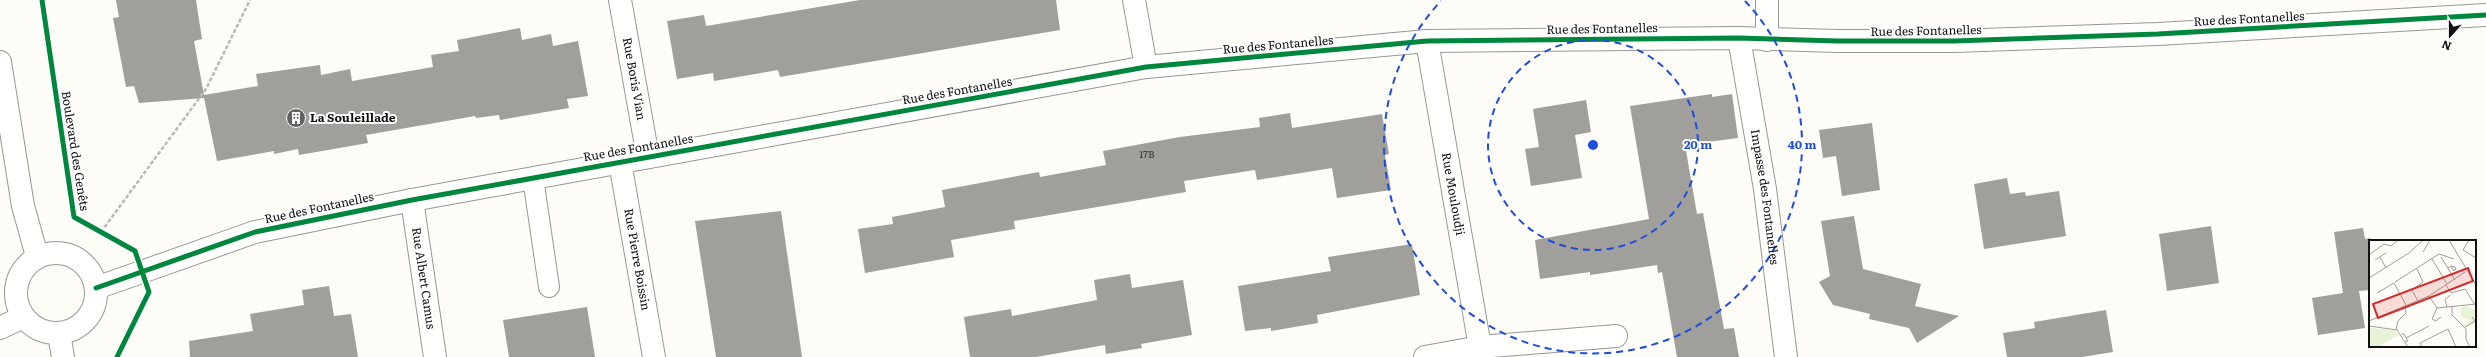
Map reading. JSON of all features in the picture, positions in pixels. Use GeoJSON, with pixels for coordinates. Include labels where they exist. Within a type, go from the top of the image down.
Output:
{"type":"FeatureCollection","features":[{"type":"Feature","properties":{"kind":"street","name":"Rue Boris Vian"},"geometry":{"type":"LineString","coordinates":[[620,0],[648,157]]}},
{"type":"Feature","properties":{"kind":"street"},"geometry":{"type":"LineString","coordinates":[[1134,0],[1146,67]]}},
{"type":"Feature","properties":{"kind":"street"},"geometry":{"type":"LineString","coordinates":[[1767,0],[1767,40]]}},
{"type":"Feature","properties":{"kind":"street","name":"Rue des Fontanelles"},"geometry":{"type":"LineString","coordinates":[[96,288],[255,232],[412,200],[1146,67],[1427,41],[1739,38],[1767,40],[1962,41],[2158,34],[2486,15]]}},
{"type":"Feature","properties":{"kind":"street","name":"Impasse des Fontanelles"},"geometry":{"type":"LineString","coordinates":[[1739,38],[1766,189],[1786,357]]}},
{"type":"Feature","properties":{"kind":"street","name":"Rue Mouloudji"},"geometry":{"type":"LineString","coordinates":[[1427,41],[1480,347]]}},
{"type":"Feature","properties":{"kind":"street"},"geometry":{"type":"LineString","coordinates":[[0,62],[23,206],[37,256]]}},
{"type":"Feature","properties":{"kind":"street","name":"Rue Pierre Boissin"},"geometry":{"type":"LineString","coordinates":[[620,162],[654,357]]}},
{"type":"Feature","properties":{"kind":"street","name":"Rue Albert Camus"},"geometry":{"type":"LineString","coordinates":[[412,200],[436,357]]}},
{"type":"Feature","properties":{"kind":"street"},"geometry":{"type":"LineString","coordinates":[[54,253],[72,256],[90,271],[96,288],[95,304],[88,318],[78,327],[59,334],[34,327],[23,318],[16,299],[17,284],[25,267],[37,256],[54,253]]}},
{"type":"Feature","properties":{"kind":"street"},"geometry":{"type":"LineString","coordinates":[[0,328],[23,318]]}},
{"type":"Feature","properties":{"kind":"street"},"geometry":{"type":"LineString","coordinates":[[59,334],[63,357]]}},
{"type":"Feature","properties":{"kind":"street"},"geometry":{"type":"LineString","coordinates":[[1425,357],[1480,347],[1616,336]]}},
{"type":"Feature","properties":{"kind":"lane"},"geometry":{"type":"LineString","coordinates":[[533,178],[549,286]]}},
{"type":"Feature","properties":{"kind":"path"},"geometry":{"type":"LineString","coordinates":[[101,232],[206,89],[250,0]]}},
{"type":"Feature","properties":{"kind":"path"},"geometry":{"type":"LineString","coordinates":[[94,228],[108,236]]}},
{"type":"Feature","properties":{"kind":"building"},"geometry":{"type":"Polygon","coordinates":[[[116,0],[196,0],[202,39],[194,41],[204,95],[258,86],[256,74],[320,65],[321,75],[350,69],[352,81],[433,67],[431,55],[459,51],[457,40],[520,28],[522,40],[551,34],[553,46],[578,41],[588,96],[567,99],[569,108],[500,120],[499,115],[476,118],[475,116],[366,135],[368,143],[299,155],[298,149],[274,154],[274,151],[217,161],[204,98],[139,103],[134,86],[126,87],[113,18],[119,17],[116,0]]]}},
{"type":"Feature","properties":{"kind":"building"},"geometry":{"type":"Polygon","coordinates":[[[860,0],[1056,0],[1060,30],[780,77],[778,70],[714,81],[713,73],[677,79],[667,21],[704,15],[706,26],[860,0]]]}},
{"type":"Feature","properties":{"kind":"building"},"geometry":{"type":"Polygon","coordinates":[[[1712,94],[1712,97],[1732,94],[1738,138],[1685,145],[1697,214],[1703,213],[1724,329],[1734,328],[1739,357],[1677,357],[1662,272],[1658,273],[1657,265],[1590,275],[1590,272],[1540,279],[1535,240],[1649,219],[1630,106],[1712,94]]]}},
{"type":"Feature","properties":{"kind":"building"},"geometry":{"type":"Polygon","coordinates":[[[1586,100],[1591,132],[1575,135],[1582,178],[1531,186],[1525,149],[1539,147],[1533,109],[1586,100]]]}},
{"type":"Feature","properties":{"kind":"building"},"geometry":{"type":"Polygon","coordinates":[[[1290,113],[1292,128],[1382,114],[1389,154],[1385,155],[1391,190],[1337,198],[1332,168],[1257,180],[1255,170],[1184,181],[1186,192],[1014,221],[1015,229],[951,240],[954,257],[865,273],[858,229],[893,224],[892,217],[945,207],[942,190],[1039,172],[1040,177],[1106,165],[1103,151],[1180,137],[1260,127],[1259,118],[1290,113]]]}},
{"type":"Feature","properties":{"kind":"building"},"geometry":{"type":"Polygon","coordinates":[[[1872,123],[1880,190],[1842,196],[1836,156],[1823,158],[1819,130],[1872,123]]]}},
{"type":"Feature","properties":{"kind":"building"},"geometry":{"type":"Polygon","coordinates":[[[2007,178],[2010,194],[2025,192],[2026,196],[2059,191],[2066,236],[1984,249],[1974,184],[2007,178]]]}},
{"type":"Feature","properties":{"kind":"building"},"geometry":{"type":"Polygon","coordinates":[[[781,211],[802,357],[716,357],[695,221],[781,211]]]}},
{"type":"Feature","properties":{"kind":"building"},"geometry":{"type":"Polygon","coordinates":[[[1854,216],[1863,269],[1921,284],[1915,306],[1959,316],[1917,343],[1909,328],[1869,319],[1870,314],[1833,305],[1819,282],[1830,276],[1821,221],[1854,216]]]}},
{"type":"Feature","properties":{"kind":"building"},"geometry":{"type":"Polygon","coordinates":[[[2211,226],[2219,283],[2167,291],[2159,234],[2211,226]]]}},
{"type":"Feature","properties":{"kind":"building"},"geometry":{"type":"Polygon","coordinates":[[[2363,228],[2365,239],[2370,238],[2369,290],[2359,291],[2365,328],[2318,335],[2312,298],[2343,293],[2334,232],[2363,228]]]}},
{"type":"Feature","properties":{"kind":"building"},"geometry":{"type":"Polygon","coordinates":[[[1412,244],[1420,295],[1317,315],[1318,323],[1271,331],[1271,328],[1245,331],[1238,286],[1331,271],[1328,257],[1412,244]]]}},
{"type":"Feature","properties":{"kind":"building"},"geometry":{"type":"Polygon","coordinates":[[[1130,274],[1132,288],[1183,280],[1192,335],[1141,344],[1142,348],[1106,354],[1105,345],[1036,357],[970,357],[964,317],[1011,309],[1012,316],[1097,300],[1094,280],[1130,274]]]}},
{"type":"Feature","properties":{"kind":"building"},"geometry":{"type":"Polygon","coordinates":[[[329,286],[334,316],[351,314],[358,357],[190,357],[189,341],[253,331],[250,314],[304,305],[302,290],[329,286]]]}},
{"type":"Feature","properties":{"kind":"building"},"geometry":{"type":"Polygon","coordinates":[[[587,307],[595,357],[509,357],[503,320],[587,307]]]}},
{"type":"Feature","properties":{"kind":"building"},"geometry":{"type":"Polygon","coordinates":[[[2106,310],[2113,352],[2082,357],[2007,357],[2003,333],[2035,328],[2034,322],[2106,310]]]}},
{"type":"Feature","properties":{"kind":"cycle path","name":"Boulevard des Genêts"},"geometry":{"type":"LineString","coordinates":[[42,0],[74,217],[135,251],[149,292],[117,357]]}},
{"type":"Feature","properties":{"kind":"cycle path"},"geometry":{"type":"LineString","coordinates":[[96,288],[255,232],[412,200],[1146,67],[1427,41],[1739,38],[1838,41],[1954,41],[2158,34],[2486,15]]}},
{"type":"Feature","properties":{"kind":"place","name":"La Souleillade"},"geometry":{"type":"Point","coordinates":[296,118]}}]}
